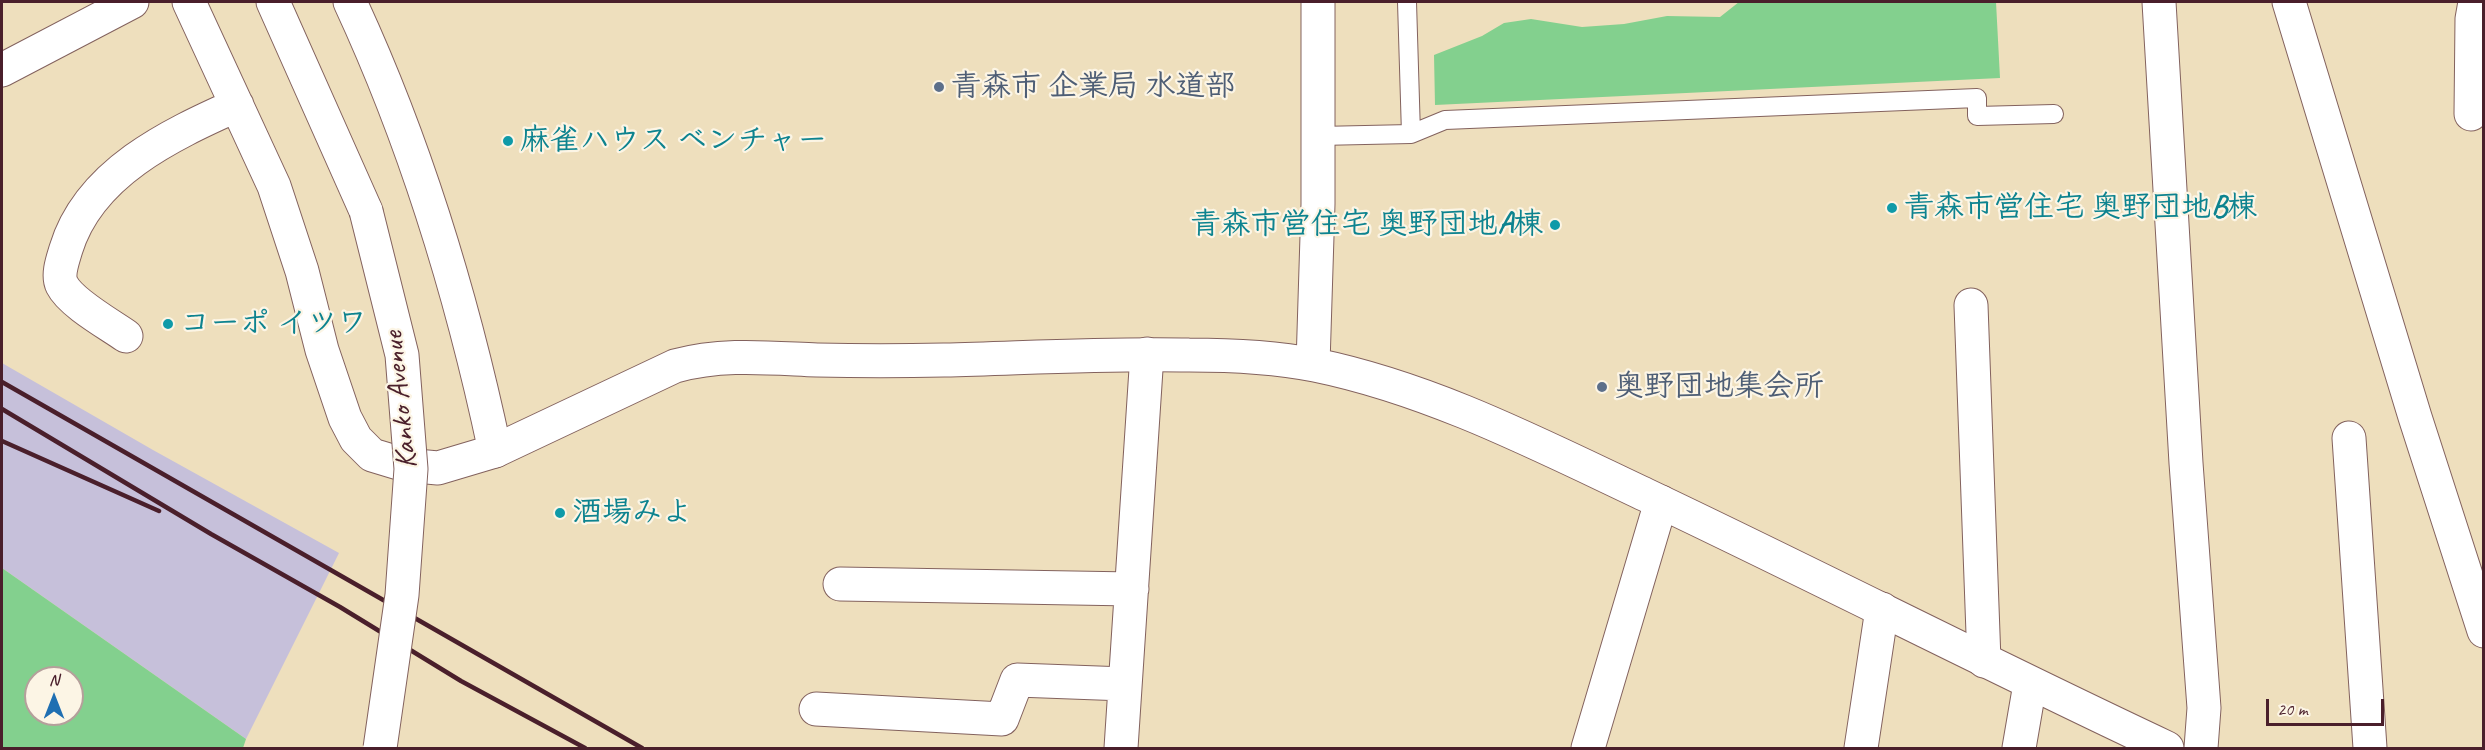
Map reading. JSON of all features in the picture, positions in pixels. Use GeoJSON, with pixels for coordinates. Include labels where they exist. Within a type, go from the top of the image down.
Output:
{"type":"FeatureCollection","features":[{"type":"Feature","properties":{"kind":"main road"},"geometry":{"type":"LineString","coordinates":[[2,70],[132,2]]}},
{"type":"Feature","properties":{"kind":"main road"},"geometry":{"type":"LineString","coordinates":[[189,2],[274,186],[302,272],[322,350],[345,418],[356,439],[372,455],[405,465],[438,468],[495,451],[675,366],[703,358],[939,361],[1147,354],[1236,355],[1313,364],[1375,380],[1437,401],[1526,438],[1882,609],[2030,684],[2167,748]]}},
{"type":"Feature","properties":{"kind":"main road","name":"Kanko Avenue"},"geometry":{"type":"LineString","coordinates":[[273,2],[366,211],[402,355],[411,469],[402,595],[380,748]]}},
{"type":"Feature","properties":{"kind":"main road"},"geometry":{"type":"LineString","coordinates":[[350,2],[380,67],[443,250],[480,381],[495,451]]}},
{"type":"Feature","properties":{"kind":"main road"},"geometry":{"type":"LineString","coordinates":[[1313,364],[1319,136],[1318,2]]}},
{"type":"Feature","properties":{"kind":"main road"},"geometry":{"type":"LineString","coordinates":[[2159,2],[2186,463],[2204,708],[2201,748]]}},
{"type":"Feature","properties":{"kind":"main road"},"geometry":{"type":"LineString","coordinates":[[2289,2],[2415,417],[2484,631]]}},
{"type":"Feature","properties":{"kind":"main road"},"geometry":{"type":"LineString","coordinates":[[2471,114],[2472,19],[2475,2]]}},
{"type":"Feature","properties":{"kind":"main road"},"geometry":{"type":"LineString","coordinates":[[126,336],[68,294],[60,282],[62,261],[69,238],[85,209],[106,183],[134,161],[203,120],[237,105]]}},
{"type":"Feature","properties":{"kind":"main road"},"geometry":{"type":"LineString","coordinates":[[1971,305],[1984,661]]}},
{"type":"Feature","properties":{"kind":"main road"},"geometry":{"type":"LineString","coordinates":[[1121,748],[1147,354]]}},
{"type":"Feature","properties":{"kind":"main road"},"geometry":{"type":"LineString","coordinates":[[2349,438],[2370,748]]}},
{"type":"Feature","properties":{"kind":"main road"},"geometry":{"type":"LineString","coordinates":[[1588,748],[1661,502]]}},
{"type":"Feature","properties":{"kind":"main road"},"geometry":{"type":"LineString","coordinates":[[840,584],[1132,589]]}},
{"type":"Feature","properties":{"kind":"main road"},"geometry":{"type":"LineString","coordinates":[[1861,748],[1882,609]]}},
{"type":"Feature","properties":{"kind":"main road"},"geometry":{"type":"LineString","coordinates":[[816,709],[1002,719],[1017,680],[1125,684]]}},
{"type":"Feature","properties":{"kind":"main road"},"geometry":{"type":"LineString","coordinates":[[2019,748],[2030,684]]}},
{"type":"Feature","properties":{"kind":"lane"},"geometry":{"type":"LineString","coordinates":[[1407,2],[1411,134]]}},
{"type":"Feature","properties":{"kind":"lane"},"geometry":{"type":"LineString","coordinates":[[1319,136],[1411,134],[1445,120],[1977,98],[1977,116],[2054,114]]}},
{"type":"Feature","properties":{"kind":"shaded area"},"geometry":{"type":"Polygon","coordinates":[[[2,363],[339,553],[246,739],[2,568],[2,363]]]}},
{"type":"Feature","properties":{"kind":"green space"},"geometry":{"type":"Polygon","coordinates":[[[1739,2],[1996,2],[2000,78],[1435,105],[1434,55],[1482,36],[1504,23],[1531,19],[1582,27],[1624,24],[1667,16],[1720,17],[1739,2]]]}},
{"type":"Feature","properties":{"kind":"green space"},"geometry":{"type":"Polygon","coordinates":[[[2,568],[246,739],[243,748],[2,748],[2,568]]]}},
{"type":"Feature","properties":{"kind":"railway"},"geometry":{"type":"LineString","coordinates":[[2,382],[642,748]]}},
{"type":"Feature","properties":{"kind":"railway"},"geometry":{"type":"LineString","coordinates":[[2,409],[211,534],[340,607],[461,681],[585,748]]}},
{"type":"Feature","properties":{"kind":"railway"},"geometry":{"type":"LineString","coordinates":[[2,441],[159,511]]}},
{"type":"Feature","properties":{"kind":"place","name":"青森市 企業局 水道部"},"geometry":{"type":"Point","coordinates":[939,87]}},
{"type":"Feature","properties":{"kind":"place","name":"麻雀ハウス ベンチャー"},"geometry":{"type":"Point","coordinates":[508,141]}},
{"type":"Feature","properties":{"kind":"place","name":"青森市営住宅 奥野団地B棟"},"geometry":{"type":"Point","coordinates":[1892,208]}},
{"type":"Feature","properties":{"kind":"place","name":"青森市営住宅 奥野団地A棟"},"geometry":{"type":"Point","coordinates":[1555,225]}},
{"type":"Feature","properties":{"kind":"place","name":"コーポ イツワ"},"geometry":{"type":"Point","coordinates":[168,324]}},
{"type":"Feature","properties":{"kind":"place","name":"奥野団地集会所"},"geometry":{"type":"Point","coordinates":[1602,387]}},
{"type":"Feature","properties":{"kind":"place","name":"酒場みよ"},"geometry":{"type":"Point","coordinates":[560,513]}}]}
